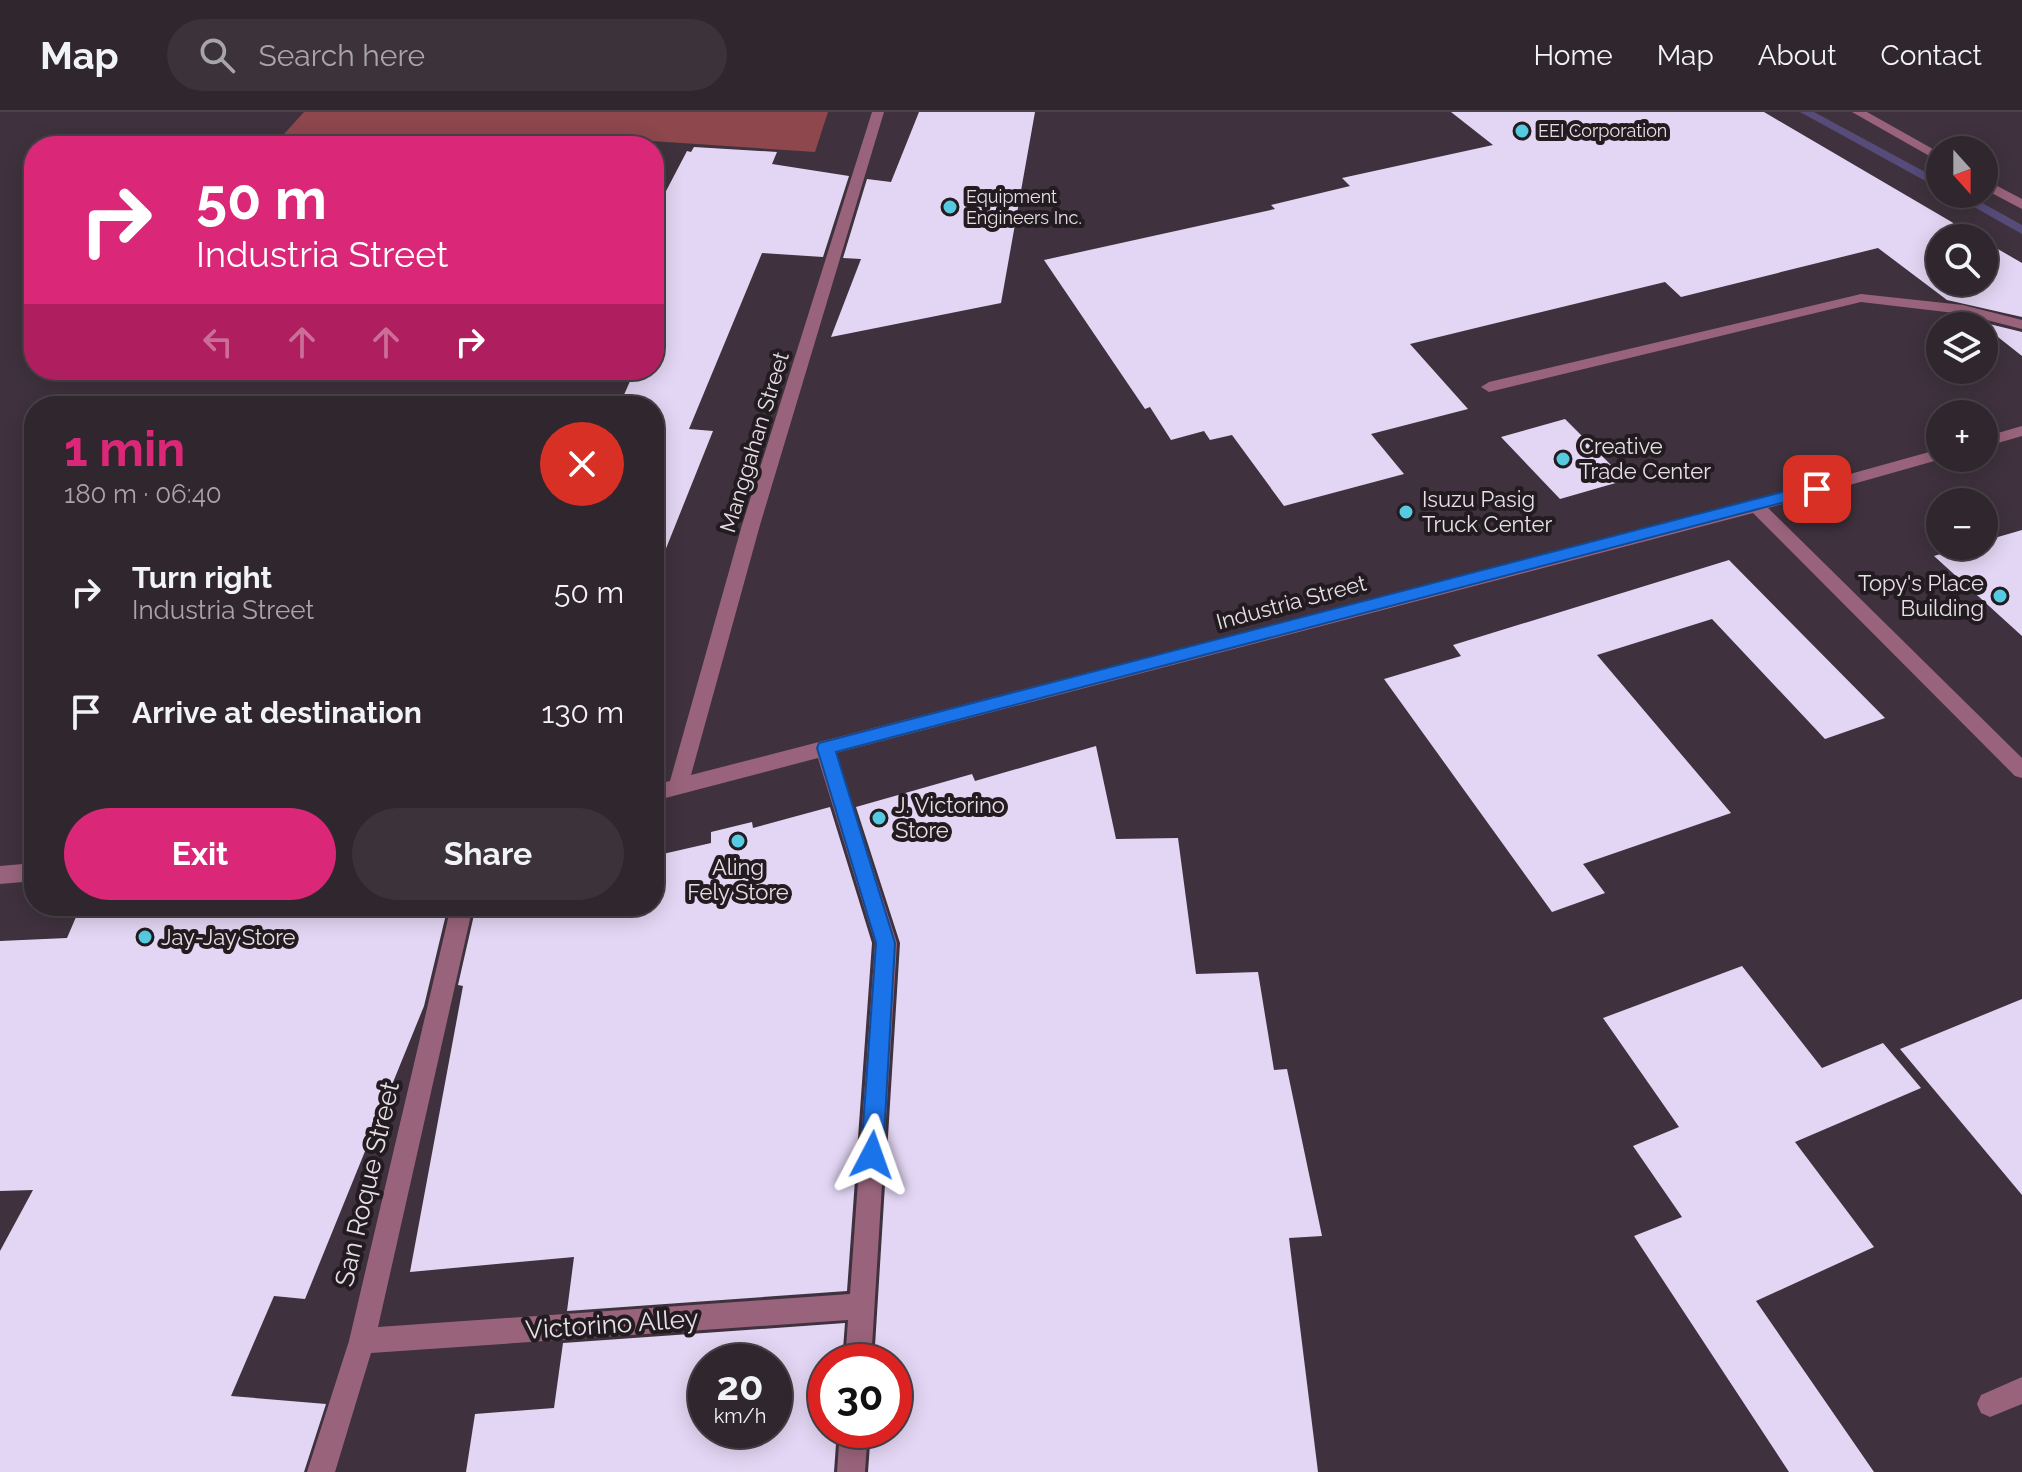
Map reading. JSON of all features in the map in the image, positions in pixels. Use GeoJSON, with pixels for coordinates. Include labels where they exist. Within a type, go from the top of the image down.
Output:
{"type":"FeatureCollection","features":[{"type":"Feature","properties":{"kind":"street","name":"Manggahan Street"},"geometry":{"type":"LineString","coordinates":[[678,787],[751,525],[878,112]]}},
{"type":"Feature","properties":{"kind":"street"},"geometry":{"type":"LineString","coordinates":[[1858,112],[1926,150]]}},
{"type":"Feature","properties":{"kind":"street"},"geometry":{"type":"LineString","coordinates":[[1998,191],[2022,205]]}},
{"type":"Feature","properties":{"kind":"street"},"geometry":{"type":"LineString","coordinates":[[1489,387],[1861,298],[1916,302],[1995,315],[2022,325]]}},
{"type":"Feature","properties":{"kind":"street"},"geometry":{"type":"LineString","coordinates":[[1998,438],[2022,431]]}},
{"type":"Feature","properties":{"kind":"street","name":"Industria Street"},"geometry":{"type":"LineString","coordinates":[[664,790],[1756,506],[1926,458]]}},
{"type":"Feature","properties":{"kind":"street"},"geometry":{"type":"LineString","coordinates":[[1756,506],[2022,770]]}},
{"type":"Feature","properties":{"kind":"street"},"geometry":{"type":"LineString","coordinates":[[825,748],[886,943],[859,1344]]}},
{"type":"Feature","properties":{"kind":"street"},"geometry":{"type":"LineString","coordinates":[[0,875],[24,873]]}},
{"type":"Feature","properties":{"kind":"street","name":"San Roque Street"},"geometry":{"type":"LineString","coordinates":[[321,1472],[362,1341],[460,916]]}},
{"type":"Feature","properties":{"kind":"street","name":"Victorino Alley"},"geometry":{"type":"LineString","coordinates":[[362,1341],[862,1306]]}},
{"type":"Feature","properties":{"kind":"street"},"geometry":{"type":"LineString","coordinates":[[1990,1404],[2022,1390]]}},
{"type":"Feature","properties":{"kind":"street"},"geometry":{"type":"LineString","coordinates":[[851,1472],[853,1448]]}},
{"type":"Feature","properties":{"kind":"shaded area"},"geometry":{"type":"Polygon","coordinates":[[[304,112],[828,112],[815,152],[664,142],[664,136],[282,136],[304,112]]]}},
{"type":"Feature","properties":{"kind":"building","name":"Equipment Engineers Inc."},"geometry":{"type":"Polygon","coordinates":[[[919,112],[1035,112],[1001,303],[831,337],[861,259],[843,258],[867,179],[891,182],[919,112]]]}},
{"type":"Feature","properties":{"kind":"building"},"geometry":{"type":"Polygon","coordinates":[[[1451,112],[1764,112],[1955,224],[1926,224],[1926,284],[1878,248],[1681,297],[1665,282],[1410,344],[1468,409],[1371,434],[1404,474],[1284,506],[1232,435],[1210,440],[1204,431],[1171,440],[1150,407],[1145,409],[1044,260],[1275,209],[1271,205],[1350,186],[1342,178],[1493,145],[1451,112]]]}},
{"type":"Feature","properties":{"kind":"building"},"geometry":{"type":"Polygon","coordinates":[[[694,147],[777,152],[772,164],[849,176],[823,257],[762,253],[689,429],[713,431],[664,554],[664,396],[623,396],[631,380],[664,380],[664,195],[687,151],[691,152],[694,147]]]}},
{"type":"Feature","properties":{"kind":"building"},"geometry":{"type":"Polygon","coordinates":[[[1998,249],[2022,263],[2022,317],[1947,300],[1942,296],[1998,296],[1998,249]]]}},
{"type":"Feature","properties":{"kind":"building"},"geometry":{"type":"Polygon","coordinates":[[[1998,326],[2022,332],[2022,356],[1998,337],[1998,326]]]}},
{"type":"Feature","properties":{"kind":"building","name":"Creative Trade Center"},"geometry":{"type":"Polygon","coordinates":[[[1565,419],[1626,480],[1560,499],[1501,437],[1565,419]]]}},
{"type":"Feature","properties":{"kind":"building","name":"Topy's Place Building"},"geometry":{"type":"Polygon","coordinates":[[[2022,530],[2022,636],[1938,560],[1998,560],[1998,537],[2022,530]]]}},
{"type":"Feature","properties":{"kind":"building"},"geometry":{"type":"Polygon","coordinates":[[[1729,560],[1885,718],[1825,739],[1712,619],[1597,655],[1731,813],[1583,864],[1605,893],[1552,912],[1384,679],[1461,656],[1453,645],[1729,560]]]}},
{"type":"Feature","properties":{"kind":"building"},"geometry":{"type":"Polygon","coordinates":[[[1096,746],[1116,839],[1178,838],[1196,974],[1258,972],[1274,1070],[1287,1069],[1322,1236],[1289,1238],[1318,1472],[868,1472],[870,1448],[912,1448],[912,1344],[875,1344],[900,943],[856,807],[972,774],[975,781],[1096,746]]]}},
{"type":"Feature","properties":{"kind":"building"},"geometry":{"type":"Polygon","coordinates":[[[830,807],[872,943],[847,1291],[567,1311],[574,1257],[410,1272],[463,986],[458,985],[474,916],[664,916],[664,854],[711,843],[711,832],[752,822],[753,828],[830,807]]]}},
{"type":"Feature","properties":{"kind":"building"},"geometry":{"type":"Polygon","coordinates":[[[446,916],[424,1006],[305,1299],[274,1296],[231,1396],[326,1404],[304,1472],[0,1472],[0,1251],[33,1190],[0,1191],[0,941],[67,938],[76,917],[446,916]]]}},
{"type":"Feature","properties":{"kind":"building"},"geometry":{"type":"Polygon","coordinates":[[[1742,966],[1822,1068],[1883,1043],[1921,1088],[1795,1142],[1874,1247],[1756,1301],[1874,1472],[1789,1472],[1634,1236],[1682,1217],[1633,1146],[1679,1127],[1603,1018],[1742,966]]]}},
{"type":"Feature","properties":{"kind":"building"},"geometry":{"type":"Polygon","coordinates":[[[2022,999],[2022,1195],[1900,1049],[2022,999]]]}},
{"type":"Feature","properties":{"kind":"building"},"geometry":{"type":"Polygon","coordinates":[[[845,1323],[843,1344],[808,1344],[808,1448],[836,1448],[834,1472],[466,1472],[475,1414],[554,1408],[563,1343],[845,1323]]]}},
{"type":"Feature","properties":{"kind":"waterway"},"geometry":{"type":"LineString","coordinates":[[1806,112],[1926,177]]}},
{"type":"Feature","properties":{"kind":"waterway"},"geometry":{"type":"LineString","coordinates":[[1982,208],[2022,230]]}},
{"type":"Feature","properties":{"kind":"place","name":"EEI Corporation"},"geometry":{"type":"Point","coordinates":[1522,131]}},
{"type":"Feature","properties":{"kind":"place","name":"Equipment Engineers Inc."},"geometry":{"type":"Point","coordinates":[950,207]}},
{"type":"Feature","properties":{"kind":"place","name":"Creative Trade Center"},"geometry":{"type":"Point","coordinates":[1563,459]}},
{"type":"Feature","properties":{"kind":"place","name":"Isuzu Pasig Truck Center"},"geometry":{"type":"Point","coordinates":[1406,512]}},
{"type":"Feature","properties":{"kind":"place","name":"Topy's Place Building"},"geometry":{"type":"Point","coordinates":[2000,596]}},
{"type":"Feature","properties":{"kind":"place","name":"J. Victorino Store"},"geometry":{"type":"Point","coordinates":[879,818]}},
{"type":"Feature","properties":{"kind":"place","name":"Aling Fely Store"},"geometry":{"type":"Point","coordinates":[738,841]}},
{"type":"Feature","properties":{"kind":"place","name":"Jay-Jay Store"},"geometry":{"type":"Point","coordinates":[145,937]}},
{"type":"Feature","properties":{"kind":"route"},"geometry":{"type":"LineString","coordinates":[[872,1155],[886,943],[825,748],[1817,489]]}}]}
